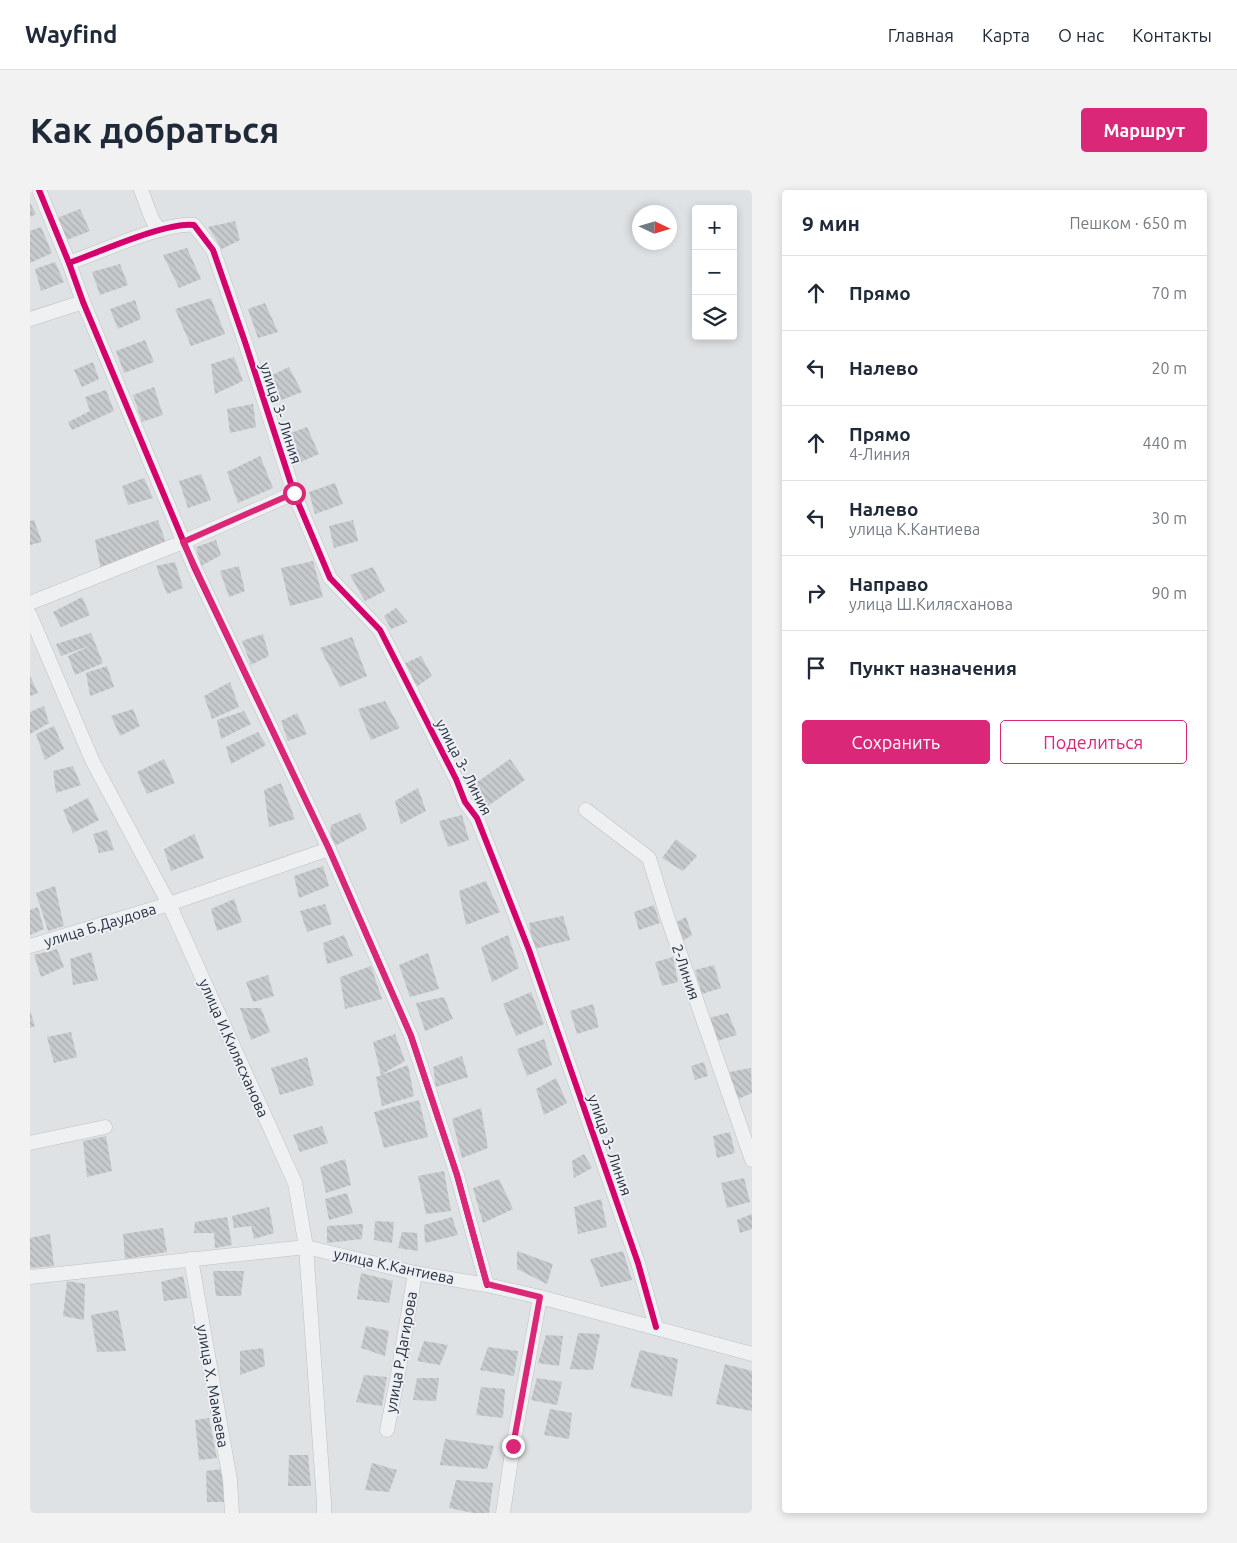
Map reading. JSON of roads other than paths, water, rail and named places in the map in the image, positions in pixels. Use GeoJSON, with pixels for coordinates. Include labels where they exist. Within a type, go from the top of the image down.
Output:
{"type":"FeatureCollection","features":[{"type":"Feature","properties":{"kind":"street"},"geometry":{"type":"LineString","coordinates":[[39,190],[83,302],[183,542],[329,849],[411,1036],[457,1175],[487,1284]]}},
{"type":"Feature","properties":{"kind":"street"},"geometry":{"type":"LineString","coordinates":[[69,263],[159,230],[152,220],[141,190]]}},
{"type":"Feature","properties":{"kind":"street","name":"улица 3- Линия"},"geometry":{"type":"LineString","coordinates":[[159,230],[187,224],[194,225],[213,250],[294,493],[330,578],[380,630],[456,779],[465,802],[477,818],[532,959],[638,1263],[656,1328]]}},
{"type":"Feature","properties":{"kind":"street"},"geometry":{"type":"LineString","coordinates":[[30,319],[83,302]]}},
{"type":"Feature","properties":{"kind":"street"},"geometry":{"type":"LineString","coordinates":[[30,602],[183,542],[294,493]]}},
{"type":"Feature","properties":{"kind":"street","name":"улица И.Килясханова"},"geometry":{"type":"LineString","coordinates":[[30,615],[93,762],[169,904],[295,1183],[306,1246],[324,1513]]}},
{"type":"Feature","properties":{"kind":"street","name":"2-Линия"},"geometry":{"type":"LineString","coordinates":[[586,810],[649,858],[667,916],[752,1160]]}},
{"type":"Feature","properties":{"kind":"street","name":"улица Б.Даудова"},"geometry":{"type":"LineString","coordinates":[[30,946],[169,904],[329,849]]}},
{"type":"Feature","properties":{"kind":"street"},"geometry":{"type":"LineString","coordinates":[[30,1142],[105,1127]]}},
{"type":"Feature","properties":{"kind":"street","name":"улица К.Кантиева"},"geometry":{"type":"LineString","coordinates":[[30,1277],[306,1246],[415,1273],[487,1284],[752,1354]]}},
{"type":"Feature","properties":{"kind":"street","name":"улица Х. Мамаева"},"geometry":{"type":"LineString","coordinates":[[191,1259],[230,1480],[232,1513]]}},
{"type":"Feature","properties":{"kind":"street","name":"улица Р.Дагирова"},"geometry":{"type":"LineString","coordinates":[[387,1430],[415,1273]]}},
{"type":"Feature","properties":{"kind":"street"},"geometry":{"type":"LineString","coordinates":[[504,1513],[513,1446],[540,1297]]}}]}
